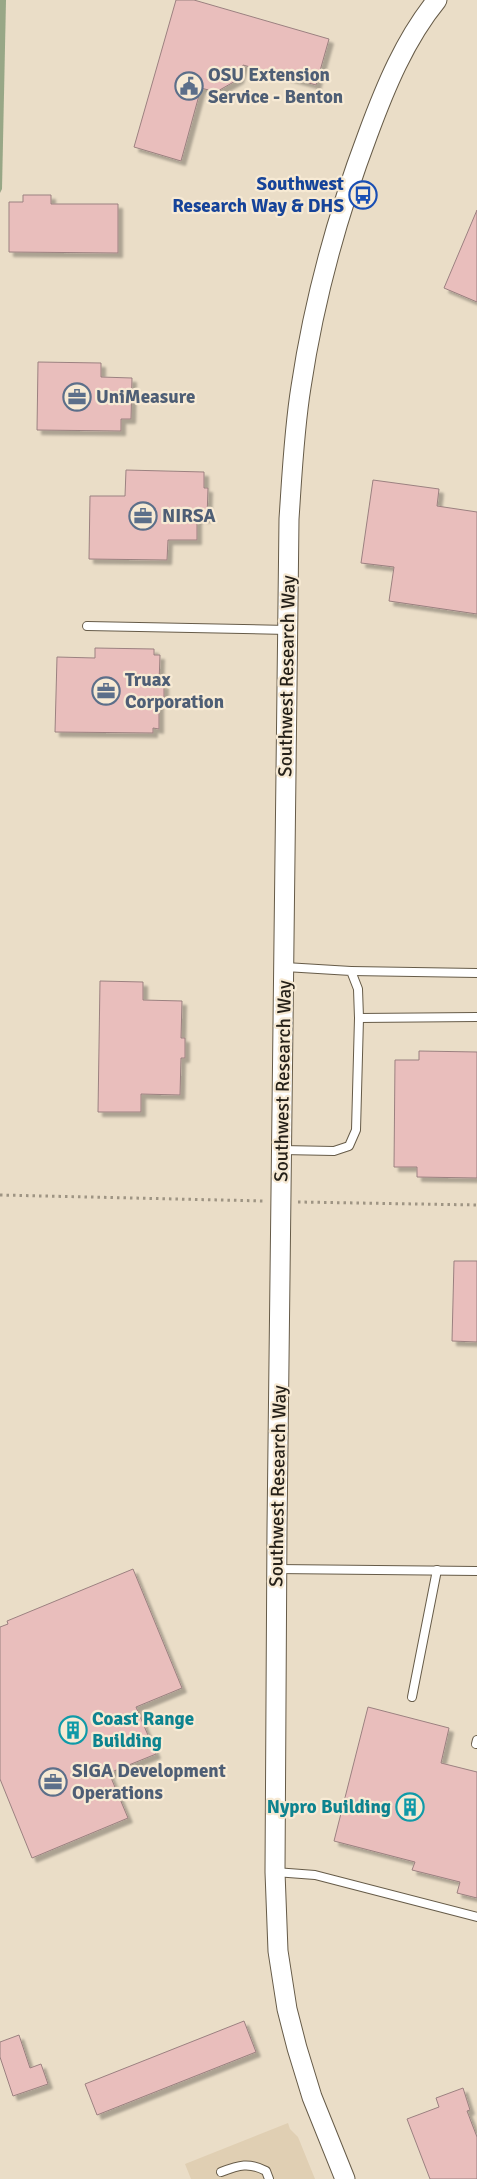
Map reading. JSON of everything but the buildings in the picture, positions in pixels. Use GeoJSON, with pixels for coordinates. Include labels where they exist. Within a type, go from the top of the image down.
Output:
{"type":"FeatureCollection","features":[{"type":"Feature","properties":{"kind":"street","name":"Southwest Research Way"},"geometry":{"type":"LineString","coordinates":[[344,2179],[312,2097],[296,2048],[287,2010],[278,1951],[275,1872],[276,1570],[285,967],[289,519],[293,452],[300,387],[317,298],[347,189],[380,102],[414,32],[437,0]]}},
{"type":"Feature","properties":{"kind":"lane"},"geometry":{"type":"LineString","coordinates":[[88,626],[288,630]]}},
{"type":"Feature","properties":{"kind":"lane"},"geometry":{"type":"LineString","coordinates":[[285,967],[351,971],[477,973]]}},
{"type":"Feature","properties":{"kind":"lane"},"geometry":{"type":"LineString","coordinates":[[282,1150],[334,1151],[350,1146],[356,1130],[359,1018],[358,989],[351,971]]}},
{"type":"Feature","properties":{"kind":"lane"},"geometry":{"type":"LineString","coordinates":[[359,1018],[477,1017]]}},
{"type":"Feature","properties":{"kind":"lane"},"geometry":{"type":"LineString","coordinates":[[276,1570],[477,1571]]}},
{"type":"Feature","properties":{"kind":"lane"},"geometry":{"type":"LineString","coordinates":[[412,1697],[437,1570]]}},
{"type":"Feature","properties":{"kind":"lane"},"geometry":{"type":"LineString","coordinates":[[275,1872],[315,1875],[477,1917]]}},
{"type":"Feature","properties":{"kind":"lane"},"geometry":{"type":"LineString","coordinates":[[221,2172],[240,2164],[250,2164],[266,2171],[269,2179]]}},
{"type":"Feature","properties":{"kind":"path"},"geometry":{"type":"LineString","coordinates":[[0,1195],[477,1205]]}},
{"type":"Feature","properties":{"kind":"shaded area"},"geometry":{"type":"Polygon","coordinates":[[[288,2123],[290,2129],[298,2137],[315,2179],[191,2179],[185,2164],[288,2123]]]}},
{"type":"Feature","properties":{"kind":"green space"},"geometry":{"type":"Polygon","coordinates":[[[0,0],[6,0],[2,189],[0,193],[0,0]]]}},
{"type":"Feature","properties":{"kind":"place","name":"OSU Extension Service - Benton"},"geometry":{"type":"Point","coordinates":[189,86]}},
{"type":"Feature","properties":{"kind":"place","name":"Southwest Research Way & DHS"},"geometry":{"type":"Point","coordinates":[363,195]}},
{"type":"Feature","properties":{"kind":"place","name":"UniMeasure"},"geometry":{"type":"Point","coordinates":[77,397]}},
{"type":"Feature","properties":{"kind":"place","name":"NIRSA"},"geometry":{"type":"Point","coordinates":[143,516]}},
{"type":"Feature","properties":{"kind":"place","name":"Truax Corporation"},"geometry":{"type":"Point","coordinates":[106,691]}},
{"type":"Feature","properties":{"kind":"place","name":"Coast Range Building"},"geometry":{"type":"Point","coordinates":[73,1730]}},
{"type":"Feature","properties":{"kind":"place","name":"SIGA Development Operations"},"geometry":{"type":"Point","coordinates":[53,1782]}},
{"type":"Feature","properties":{"kind":"place","name":"Nypro Building"},"geometry":{"type":"Point","coordinates":[410,1807]}}]}
